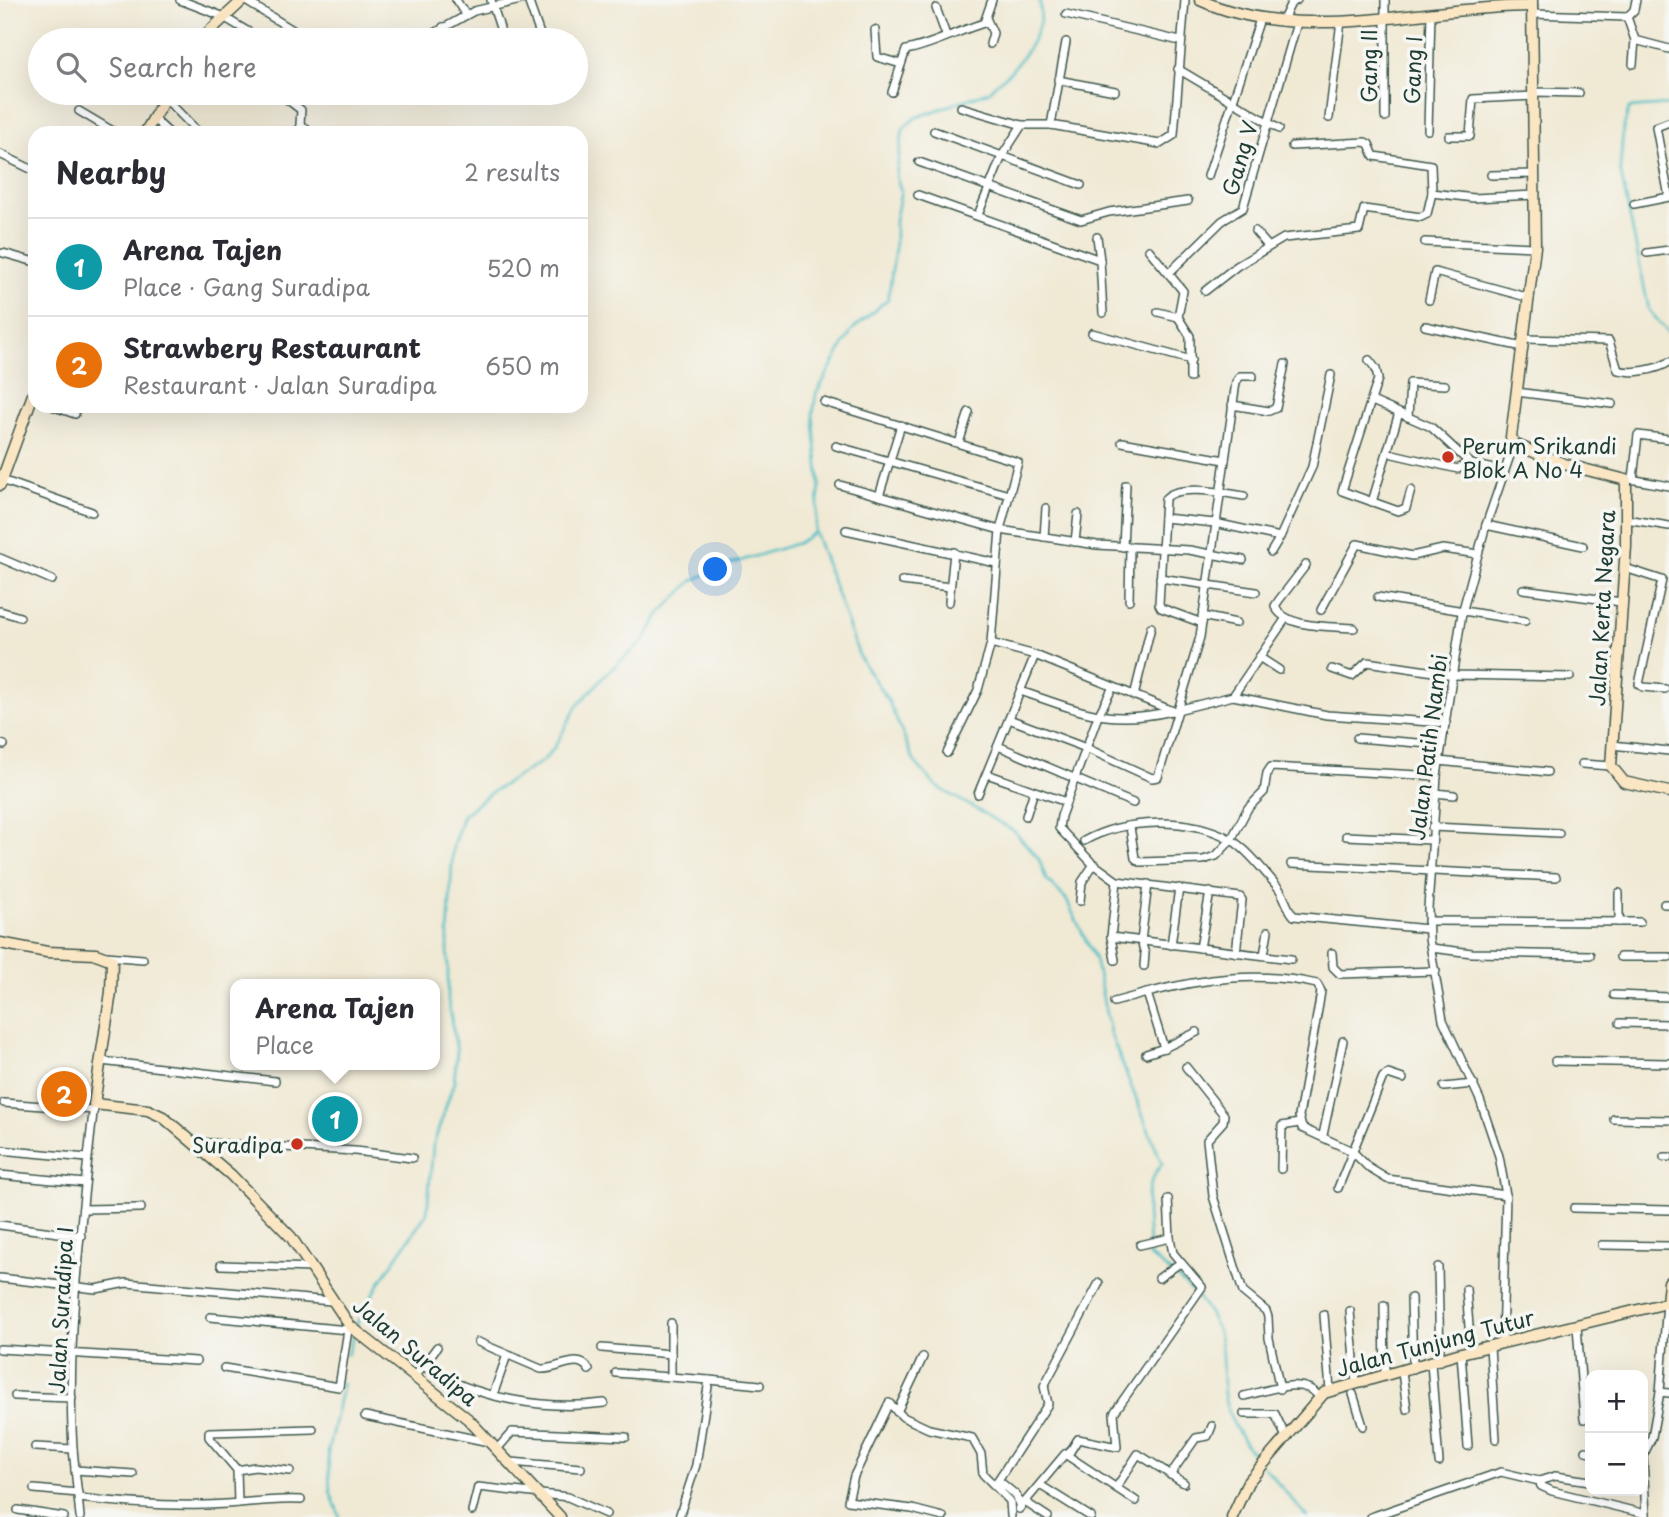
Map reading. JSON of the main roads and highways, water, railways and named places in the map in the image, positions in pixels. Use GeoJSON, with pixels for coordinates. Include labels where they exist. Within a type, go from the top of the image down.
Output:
{"type":"FeatureCollection","features":[{"type":"Feature","properties":{"kind":"waterway"},"geometry":{"type":"LineString","coordinates":[[356,1325],[382,1279],[427,1213],[433,1146],[454,1082],[457,1051],[448,1001],[448,937],[453,846],[463,815],[489,794],[543,761],[554,748],[577,706],[608,672],[644,641],[660,614],[692,581],[721,567],[798,543],[815,532],[820,485],[813,414],[816,394],[852,330],[888,299],[895,249],[895,221],[901,191],[896,176],[903,129],[915,118],[990,91],[1016,65],[1034,39],[1040,19],[1039,0]]}},
{"type":"Feature","properties":{"kind":"waterway"},"geometry":{"type":"LineString","coordinates":[[1669,105],[1629,108],[1623,130],[1620,169],[1649,310],[1669,334]]}},
{"type":"Feature","properties":{"kind":"waterway"},"geometry":{"type":"LineString","coordinates":[[815,533],[860,658],[889,702],[914,761],[936,786],[1014,831],[1039,859],[1046,879],[1066,899],[1095,959],[1110,1033],[1162,1164],[1150,1185],[1148,1196],[1149,1255],[1187,1286],[1215,1325],[1222,1353],[1227,1408],[1239,1433],[1260,1462]]}},
{"type":"Feature","properties":{"kind":"waterway"},"geometry":{"type":"LineString","coordinates":[[347,1355],[355,1332]]}},
{"type":"Feature","properties":{"kind":"waterway"},"geometry":{"type":"LineString","coordinates":[[340,1517],[330,1491],[328,1451],[343,1383]]}},
{"type":"Feature","properties":{"kind":"waterway"},"geometry":{"type":"LineString","coordinates":[[1264,1467],[1307,1517]]}},
{"type":"Feature","properties":{"kind":"place","name":"Perum Srikandi Blok A No 4"},"geometry":{"type":"Point","coordinates":[1448,457]}},
{"type":"Feature","properties":{"kind":"place","name":"Strawbery Restaurant"},"geometry":{"type":"Point","coordinates":[64,1094]}},
{"type":"Feature","properties":{"kind":"place","name":"Arena Tajen"},"geometry":{"type":"Point","coordinates":[335,1119]}},
{"type":"Feature","properties":{"kind":"place","name":"Suradipa"},"geometry":{"type":"Point","coordinates":[297,1144]}}]}
